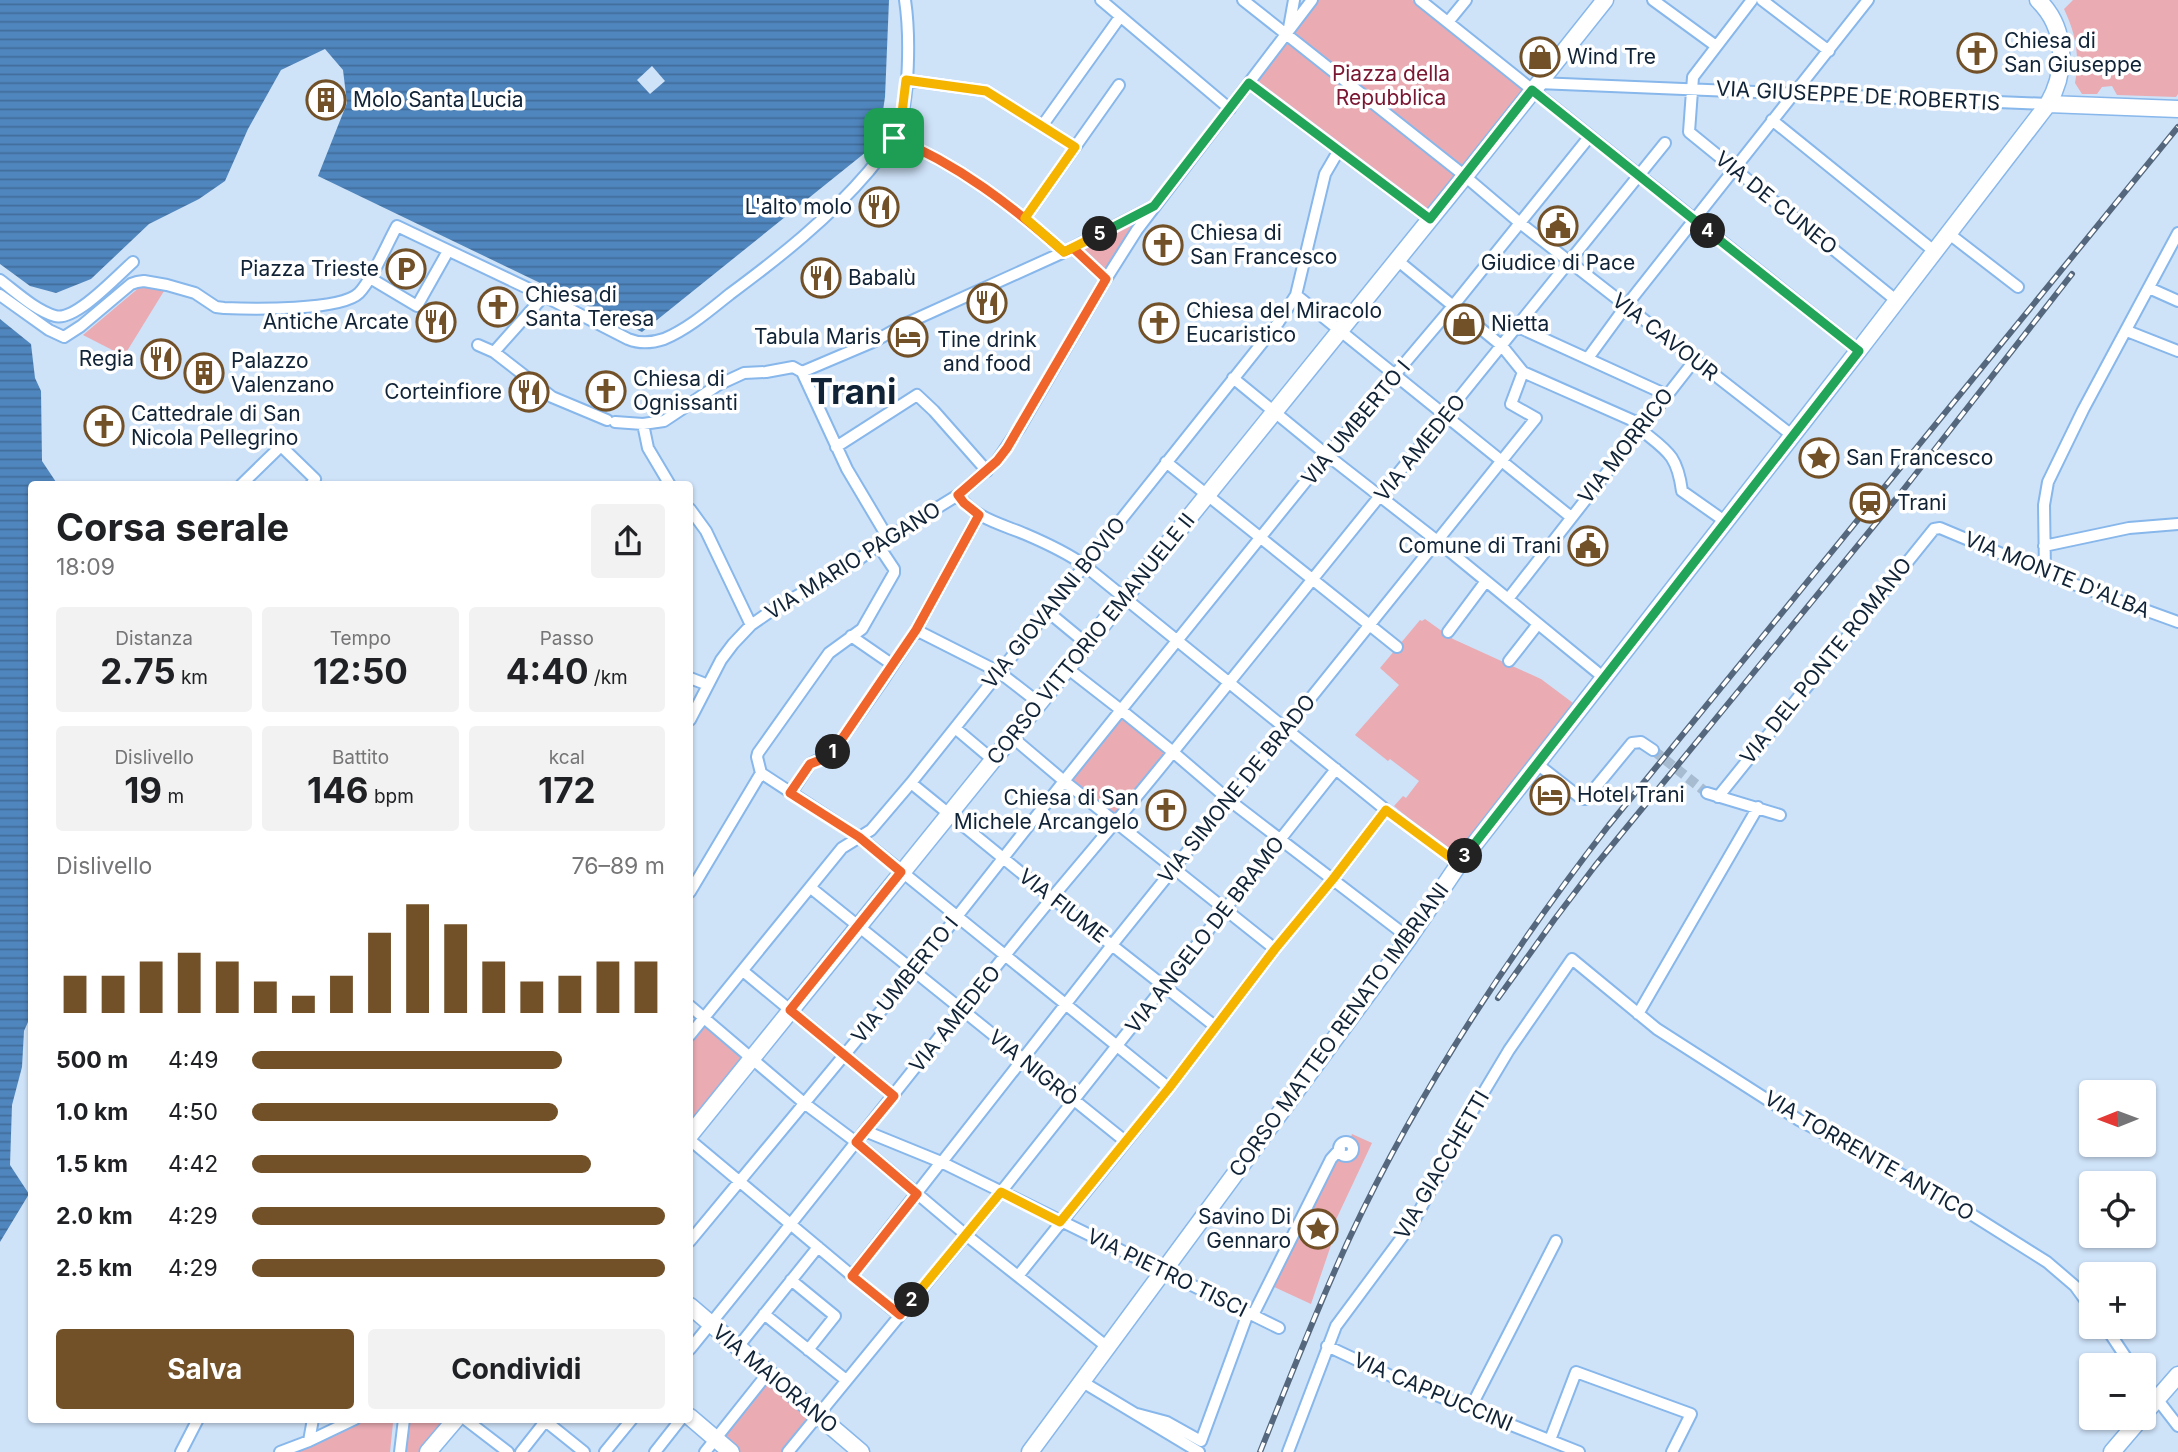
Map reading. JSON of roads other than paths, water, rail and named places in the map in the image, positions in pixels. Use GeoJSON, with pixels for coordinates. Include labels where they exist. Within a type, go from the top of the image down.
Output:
{"type":"FeatureCollection","features":[{"type":"Feature","properties":{"kind":"street"},"geometry":{"type":"LineString","coordinates":[[0,295],[61,337],[70,334],[131,284],[144,281],[195,293],[216,307],[229,309],[334,303],[357,295],[370,278],[397,226],[628,339],[641,342],[660,340],[699,318],[781,256],[843,201],[886,150],[894,138],[902,113],[908,31],[905,0]]}},
{"type":"Feature","properties":{"kind":"street"},"geometry":{"type":"LineString","coordinates":[[1101,0],[1230,109]]}},
{"type":"Feature","properties":{"kind":"street","name":"VIA CAVOUR"},"geometry":{"type":"LineString","coordinates":[[1243,0],[1569,262],[1793,436]]}},
{"type":"Feature","properties":{"kind":"street"},"geometry":{"type":"LineString","coordinates":[[1287,33],[1294,0]]}},
{"type":"Feature","properties":{"kind":"street"},"geometry":{"type":"LineString","coordinates":[[802,372],[875,341],[905,324],[1068,250],[1154,206],[1311,0]]}},
{"type":"Feature","properties":{"kind":"street"},"geometry":{"type":"LineString","coordinates":[[1420,0],[1535,86],[1590,136],[1859,351]]}},
{"type":"Feature","properties":{"kind":"street"},"geometry":{"type":"LineString","coordinates":[[1448,22],[1466,0]]}},
{"type":"Feature","properties":{"kind":"street"},"geometry":{"type":"LineString","coordinates":[[1249,83],[1430,219],[1605,0]]}},
{"type":"Feature","properties":{"kind":"street"},"geometry":{"type":"LineString","coordinates":[[1653,0],[1716,46]]}},
{"type":"Feature","properties":{"kind":"street"},"geometry":{"type":"LineString","coordinates":[[1692,88],[1693,77],[1752,0]]}},
{"type":"Feature","properties":{"kind":"street"},"geometry":{"type":"LineString","coordinates":[[1762,0],[1829,51]]}},
{"type":"Feature","properties":{"kind":"street"},"geometry":{"type":"LineString","coordinates":[[1588,358],[1626,306],[1868,0]]}},
{"type":"Feature","properties":{"kind":"street","name":"CORSO MATTEO RENATO IMBRIANI"},"geometry":{"type":"LineString","coordinates":[[1030,1452],[1409,938],[1459,864],[2048,104],[2060,77],[2062,52],[2056,26],[2049,12],[2038,0]]}},
{"type":"Feature","properties":{"kind":"street"},"geometry":{"type":"LineString","coordinates":[[1042,126],[1120,17]]}},
{"type":"Feature","properties":{"kind":"street"},"geometry":{"type":"LineString","coordinates":[[906,80],[986,91],[1075,147]]}},
{"type":"Feature","properties":{"kind":"street"},"geometry":{"type":"LineString","coordinates":[[1025,218],[1119,85]]}},
{"type":"Feature","properties":{"kind":"street","name":"VIA GIUSEPPE DE ROBERTIS"},"geometry":{"type":"LineString","coordinates":[[1535,86],[1692,88],[2178,109]]}},
{"type":"Feature","properties":{"kind":"street","name":"VIA DE CUNEO"},"geometry":{"type":"LineString","coordinates":[[1692,88],[1689,132],[1896,301]]}},
{"type":"Feature","properties":{"kind":"street"},"geometry":{"type":"LineString","coordinates":[[1772,120],[1934,251]]}},
{"type":"Feature","properties":{"kind":"street","name":"VIA UMBERTO I"},"geometry":{"type":"LineString","coordinates":[[693,1237],[914,971],[1177,640],[1590,136]]}},
{"type":"Feature","properties":{"kind":"street"},"geometry":{"type":"LineString","coordinates":[[894,138],[950,166],[987,189],[1106,279]]}},
{"type":"Feature","properties":{"kind":"street","name":"VIA AMEDEO"},"geometry":{"type":"LineString","coordinates":[[693,1345],[1665,143]]}},
{"type":"Feature","properties":{"kind":"street","name":"VIA GIOVANNI BOVIO"},"geometry":{"type":"LineString","coordinates":[[693,1031],[842,848],[871,830],[911,783],[1278,323],[1296,295],[1325,174],[1339,150]]}},
{"type":"Feature","properties":{"kind":"street","name":"VIA MARIO PAGANO"},"geometry":{"type":"LineString","coordinates":[[693,714],[716,669],[733,644],[751,625],[798,594],[851,565],[883,541],[958,495],[997,461],[1020,427],[1106,279],[1154,206]]}},
{"type":"Feature","properties":{"kind":"street","name":"CORSO VITTORIO EMANUELE II"},"geometry":{"type":"LineString","coordinates":[[693,1131],[1430,219]]}},
{"type":"Feature","properties":{"kind":"street"},"geometry":{"type":"LineString","coordinates":[[1948,233],[2018,287]]}},
{"type":"Feature","properties":{"kind":"street"},"geometry":{"type":"LineString","coordinates":[[2045,572],[2044,505],[2048,482],[2178,233]]}},
{"type":"Feature","properties":{"kind":"street"},"geometry":{"type":"LineString","coordinates":[[370,278],[417,306],[448,251]]}},
{"type":"Feature","properties":{"kind":"street"},"geometry":{"type":"LineString","coordinates":[[1397,260],[1502,346],[1523,372],[1642,427],[1670,453],[1679,470],[1682,491],[1726,522]]}},
{"type":"Feature","properties":{"kind":"street"},"geometry":{"type":"LineString","coordinates":[[0,280],[37,306],[61,316],[77,310],[133,262]]}},
{"type":"Feature","properties":{"kind":"street"},"geometry":{"type":"LineString","coordinates":[[2149,288],[2178,301]]}},
{"type":"Feature","properties":{"kind":"street"},"geometry":{"type":"LineString","coordinates":[[1296,295],[1571,517]]}},
{"type":"Feature","properties":{"kind":"street"},"geometry":{"type":"LineString","coordinates":[[494,352],[544,296]]}},
{"type":"Feature","properties":{"kind":"street"},"geometry":{"type":"LineString","coordinates":[[1518,327],[1667,395]]}},
{"type":"Feature","properties":{"kind":"street"},"geometry":{"type":"LineString","coordinates":[[2127,331],[2178,351]]}},
{"type":"Feature","properties":{"kind":"street"},"geometry":{"type":"LineString","coordinates":[[478,345],[494,352],[557,399],[611,421],[643,424],[667,419],[718,385],[740,374],[793,367],[802,372],[883,541],[894,573],[862,629],[829,653],[758,753],[761,773],[859,837],[1169,1088]]}},
{"type":"Feature","properties":{"kind":"street","name":"VIA MORRICO"},"geometry":{"type":"LineString","coordinates":[[1508,599],[1694,361]]}},
{"type":"Feature","properties":{"kind":"street","name":"VIA SIMONE DE BRADO"},"geometry":{"type":"LineString","coordinates":[[852,1276],[1112,944],[1536,418],[1511,404],[1523,372]]}},
{"type":"Feature","properties":{"kind":"street"},"geometry":{"type":"LineString","coordinates":[[1233,378],[1603,677]]}},
{"type":"Feature","properties":{"kind":"street"},"geometry":{"type":"LineString","coordinates":[[836,447],[917,395],[987,471]]}},
{"type":"Feature","properties":{"kind":"street"},"geometry":{"type":"LineString","coordinates":[[643,424],[648,448],[668,481]]}},
{"type":"Feature","properties":{"kind":"street"},"geometry":{"type":"LineString","coordinates":[[245,481],[281,446],[312,481]]}},
{"type":"Feature","properties":{"kind":"street"},"geometry":{"type":"LineString","coordinates":[[1166,462],[1397,648]]}},
{"type":"Feature","properties":{"kind":"street"},"geometry":{"type":"LineString","coordinates":[[958,495],[979,515],[1056,548],[1084,565],[1386,810],[1459,864]]}},
{"type":"Feature","properties":{"kind":"street"},"geometry":{"type":"LineString","coordinates":[[693,513],[706,531],[751,625]]}},
{"type":"Feature","properties":{"kind":"street"},"geometry":{"type":"LineString","coordinates":[[790,793],[810,764],[832,753],[893,665],[916,630],[979,515]]}},
{"type":"Feature","properties":{"kind":"street"},"geometry":{"type":"LineString","coordinates":[[2044,545],[2129,528],[2178,524]]}},
{"type":"Feature","properties":{"kind":"street","name":"VIA MONTE D'ALBA"},"geometry":{"type":"LineString","coordinates":[[1937,528],[2178,622]]}},
{"type":"Feature","properties":{"kind":"street","name":"VIA DEL PONTE ROMANO"},"geometry":{"type":"LineString","coordinates":[[1758,807],[1712,795],[1929,533],[1937,528]]}},
{"type":"Feature","properties":{"kind":"street"},"geometry":{"type":"LineString","coordinates":[[1448,632],[1486,581]]}},
{"type":"Feature","properties":{"kind":"street"},"geometry":{"type":"LineString","coordinates":[[1047,611],[1087,644]]}},
{"type":"Feature","properties":{"kind":"street"},"geometry":{"type":"LineString","coordinates":[[1509,661],[1538,624]]}},
{"type":"Feature","properties":{"kind":"street"},"geometry":{"type":"LineString","coordinates":[[916,630],[999,672],[1040,703]]}},
{"type":"Feature","properties":{"kind":"street"},"geometry":{"type":"LineString","coordinates":[[850,636],[893,665]]}},
{"type":"Feature","properties":{"kind":"street"},"geometry":{"type":"LineString","coordinates":[[1067,668],[1229,800],[1409,938]]}},
{"type":"Feature","properties":{"kind":"street"},"geometry":{"type":"LineString","coordinates":[[693,679],[708,685]]}},
{"type":"Feature","properties":{"kind":"street"},"geometry":{"type":"LineString","coordinates":[[955,729],[993,760]]}},
{"type":"Feature","properties":{"kind":"street"},"geometry":{"type":"LineString","coordinates":[[1012,737],[1275,949]]}},
{"type":"Feature","properties":{"kind":"street"},"geometry":{"type":"LineString","coordinates":[[1536,763],[1582,799],[1586,799],[1632,743],[1641,742],[1653,750]]}},
{"type":"Feature","properties":{"kind":"street","name":"VIA ANGELO DE BRAMO"},"geometry":{"type":"LineString","coordinates":[[788,1452],[1001,1192],[1336,769]]}},
{"type":"Feature","properties":{"kind":"street"},"geometry":{"type":"LineString","coordinates":[[693,887],[761,773]]}},
{"type":"Feature","properties":{"kind":"street","name":"VIA FIUME"},"geometry":{"type":"LineString","coordinates":[[911,783],[1216,1027]]}},
{"type":"Feature","properties":{"kind":"street"},"geometry":{"type":"LineString","coordinates":[[1638,1014],[1758,807],[1780,815]]}},
{"type":"Feature","properties":{"kind":"street"},"geometry":{"type":"LineString","coordinates":[[1018,1276],[1386,810]]}},
{"type":"Feature","properties":{"kind":"street","name":"VIA NIGRÒ"},"geometry":{"type":"LineString","coordinates":[[811,888],[1125,1141]]}},
{"type":"Feature","properties":{"kind":"street","name":"VIA TORRENTE ANTICO"},"geometry":{"type":"LineString","coordinates":[[1572,959],[1657,1029],[1799,1120],[1947,1199],[2047,1262],[2079,1292]]}},
{"type":"Feature","properties":{"kind":"street","name":"VIA GIACCHETTI"},"geometry":{"type":"LineString","coordinates":[[1288,1452],[1336,1326],[1415,1221],[1476,1105],[1509,1050],[1572,959]]}},
{"type":"Feature","properties":{"kind":"street"},"geometry":{"type":"LineString","coordinates":[[743,971],[894,1096]]}},
{"type":"Feature","properties":{"kind":"street"},"geometry":{"type":"LineString","coordinates":[[693,1009],[804,1103],[856,1142],[966,1235],[1106,1346]]}},
{"type":"Feature","properties":{"kind":"street","name":"VIA PIETRO TISCI"},"geometry":{"type":"LineString","coordinates":[[866,1131],[942,1162],[1279,1328]]}},
{"type":"Feature","properties":{"kind":"street"},"geometry":{"type":"LineString","coordinates":[[693,1143],[900,1315]]}},
{"type":"Feature","properties":{"kind":"street"},"geometry":{"type":"LineString","coordinates":[[1082,1381],[1137,1414],[1200,1446],[1251,1314],[1331,1159],[1339,1149]]}},
{"type":"Feature","properties":{"kind":"street"},"geometry":{"type":"LineString","coordinates":[[1470,1409],[1556,1241]]}},
{"type":"Feature","properties":{"kind":"street"},"geometry":{"type":"LineString","coordinates":[[738,1347],[818,1247]]}},
{"type":"Feature","properties":{"kind":"street"},"geometry":{"type":"LineString","coordinates":[[791,1280],[835,1316],[808,1350]]}},
{"type":"Feature","properties":{"kind":"street","name":"VIA MAIORANO"},"geometry":{"type":"LineString","coordinates":[[693,1309],[862,1452]]}},
{"type":"Feature","properties":{"kind":"street"},"geometry":{"type":"LineString","coordinates":[[764,1314],[846,1380]]}},
{"type":"Feature","properties":{"kind":"street","name":"VIA CAPPUCCINI"},"geometry":{"type":"LineString","coordinates":[[1327,1346],[1406,1383],[1579,1452]]}},
{"type":"Feature","properties":{"kind":"street"},"geometry":{"type":"LineString","coordinates":[[1549,1440],[1576,1372],[1691,1414],[1672,1452]]}},
{"type":"Feature","properties":{"kind":"street"},"geometry":{"type":"LineString","coordinates":[[705,1452],[768,1373]]}},
{"type":"Feature","properties":{"kind":"street"},"geometry":{"type":"LineString","coordinates":[[2178,1375],[2157,1398],[2178,1426]]}},
{"type":"Feature","properties":{"kind":"street"},"geometry":{"type":"LineString","coordinates":[[693,1420],[731,1452]]}},
{"type":"Feature","properties":{"kind":"street"},"geometry":{"type":"LineString","coordinates":[[181,1452],[196,1423]]}},
{"type":"Feature","properties":{"kind":"street"},"geometry":{"type":"LineString","coordinates":[[309,1441],[312,1423]]}},
{"type":"Feature","properties":{"kind":"street"},"geometry":{"type":"LineString","coordinates":[[280,1452],[347,1423]]}},
{"type":"Feature","properties":{"kind":"street"},"geometry":{"type":"LineString","coordinates":[[400,1452],[404,1423]]}},
{"type":"Feature","properties":{"kind":"street"},"geometry":{"type":"LineString","coordinates":[[428,1452],[453,1423]]}},
{"type":"Feature","properties":{"kind":"street"},"geometry":{"type":"LineString","coordinates":[[470,1423],[508,1452]]}},
{"type":"Feature","properties":{"kind":"street"},"geometry":{"type":"LineString","coordinates":[[521,1452],[543,1423]]}},
{"type":"Feature","properties":{"kind":"street"},"geometry":{"type":"LineString","coordinates":[[549,1423],[584,1452]]}},
{"type":"Feature","properties":{"kind":"street"},"geometry":{"type":"LineString","coordinates":[[605,1452],[629,1423]]}},
{"type":"Feature","properties":{"kind":"street"},"geometry":{"type":"LineString","coordinates":[[655,1452],[678,1423]]}},
{"type":"Feature","properties":{"kind":"street"},"geometry":{"type":"LineString","coordinates":[[2112,1452],[2130,1430]]}},
{"type":"Feature","properties":{"kind":"water"},"geometry":{"type":"Polygon","coordinates":[[[0,0],[889,0],[885,97],[879,138],[871,148],[642,332],[318,176],[347,103],[343,70],[325,49],[281,70],[248,129],[225,181],[199,199],[149,224],[91,279],[56,293],[30,286],[0,264],[0,0]]]}},
{"type":"Feature","properties":{"kind":"water"},"geometry":{"type":"Polygon","coordinates":[[[0,319],[31,344],[35,378],[41,391],[42,461],[55,481],[28,481],[28,1022],[24,1031],[22,1067],[12,1105],[10,1165],[28,1196],[0,1242],[0,319]]]}},
{"type":"Feature","properties":{"kind":"tunnel"},"geometry":{"type":"LineString","coordinates":[[1653,750],[1707,793]]}},
{"type":"Feature","properties":{"kind":"railway"},"geometry":{"type":"LineString","coordinates":[[1260,1452],[1326,1290],[1377,1182],[1436,1076],[1536,923],[1609,825],[2178,127]]}},
{"type":"Feature","properties":{"kind":"railway"},"geometry":{"type":"LineString","coordinates":[[1498,998],[1595,866],[1900,494],[2072,274]]}},
{"type":"Feature","properties":{"kind":"place","name":"Chiesa di San Giuseppe"},"geometry":{"type":"Point","coordinates":[1977,53]}},
{"type":"Feature","properties":{"kind":"place","name":"Wind Tre"},"geometry":{"type":"Point","coordinates":[1540,57]}},
{"type":"Feature","properties":{"kind":"place","name":"Molo Santa Lucia"},"geometry":{"type":"Point","coordinates":[326,100]}},
{"type":"Feature","properties":{"kind":"place","name":"L'alto molo"},"geometry":{"type":"Point","coordinates":[879,207]}},
{"type":"Feature","properties":{"kind":"place","name":"Giudice di Pace"},"geometry":{"type":"Point","coordinates":[1558,226]}},
{"type":"Feature","properties":{"kind":"place","name":"Chiesa di San Francesco"},"geometry":{"type":"Point","coordinates":[1163,245]}},
{"type":"Feature","properties":{"kind":"place","name":"Piazza Trieste"},"geometry":{"type":"Point","coordinates":[406,269]}},
{"type":"Feature","properties":{"kind":"place","name":"Babalù"},"geometry":{"type":"Point","coordinates":[821,278]}},
{"type":"Feature","properties":{"kind":"place","name":"Tine drink and food"},"geometry":{"type":"Point","coordinates":[987,303]}},
{"type":"Feature","properties":{"kind":"place","name":"Chiesa di Santa Teresa"},"geometry":{"type":"Point","coordinates":[498,307]}},
{"type":"Feature","properties":{"kind":"place","name":"Antiche Arcate"},"geometry":{"type":"Point","coordinates":[436,322]}},
{"type":"Feature","properties":{"kind":"place","name":"Chiesa del Miracolo Eucaristico"},"geometry":{"type":"Point","coordinates":[1159,323]}},
{"type":"Feature","properties":{"kind":"place","name":"Nietta"},"geometry":{"type":"Point","coordinates":[1464,324]}},
{"type":"Feature","properties":{"kind":"place","name":"Tabula Maris"},"geometry":{"type":"Point","coordinates":[908,337]}},
{"type":"Feature","properties":{"kind":"place","name":"Regia"},"geometry":{"type":"Point","coordinates":[161,359]}},
{"type":"Feature","properties":{"kind":"place","name":"Palazzo Valenzano"},"geometry":{"type":"Point","coordinates":[204,373]}},
{"type":"Feature","properties":{"kind":"place","name":"Chiesa di Ognissanti"},"geometry":{"type":"Point","coordinates":[606,391]}},
{"type":"Feature","properties":{"kind":"place","name":"Corteinfiore"},"geometry":{"type":"Point","coordinates":[529,392]}},
{"type":"Feature","properties":{"kind":"place","name":"Cattedrale di San Nicola Pellegrino"},"geometry":{"type":"Point","coordinates":[104,426]}},
{"type":"Feature","properties":{"kind":"place","name":"San Francesco"},"geometry":{"type":"Point","coordinates":[1819,458]}},
{"type":"Feature","properties":{"kind":"place","name":"Trani"},"geometry":{"type":"Point","coordinates":[1870,503]}},
{"type":"Feature","properties":{"kind":"place","name":"Comune di Trani"},"geometry":{"type":"Point","coordinates":[1588,546]}},
{"type":"Feature","properties":{"kind":"place","name":"Hotel Trani"},"geometry":{"type":"Point","coordinates":[1550,795]}},
{"type":"Feature","properties":{"kind":"place","name":"Chiesa di San Michele Arcangelo"},"geometry":{"type":"Point","coordinates":[1166,810]}},
{"type":"Feature","properties":{"kind":"place","name":"Savino Di Gennaro"},"geometry":{"type":"Point","coordinates":[1318,1229]}},
{"type":"Feature","properties":{"kind":"district","name":"Trani"},"geometry":{"type":"Point","coordinates":[853,392]}},
{"type":"Feature","properties":{"kind":"park label","name":"Piazza della Repubblica"},"geometry":{"type":"Point","coordinates":[1391,86]}}]}
